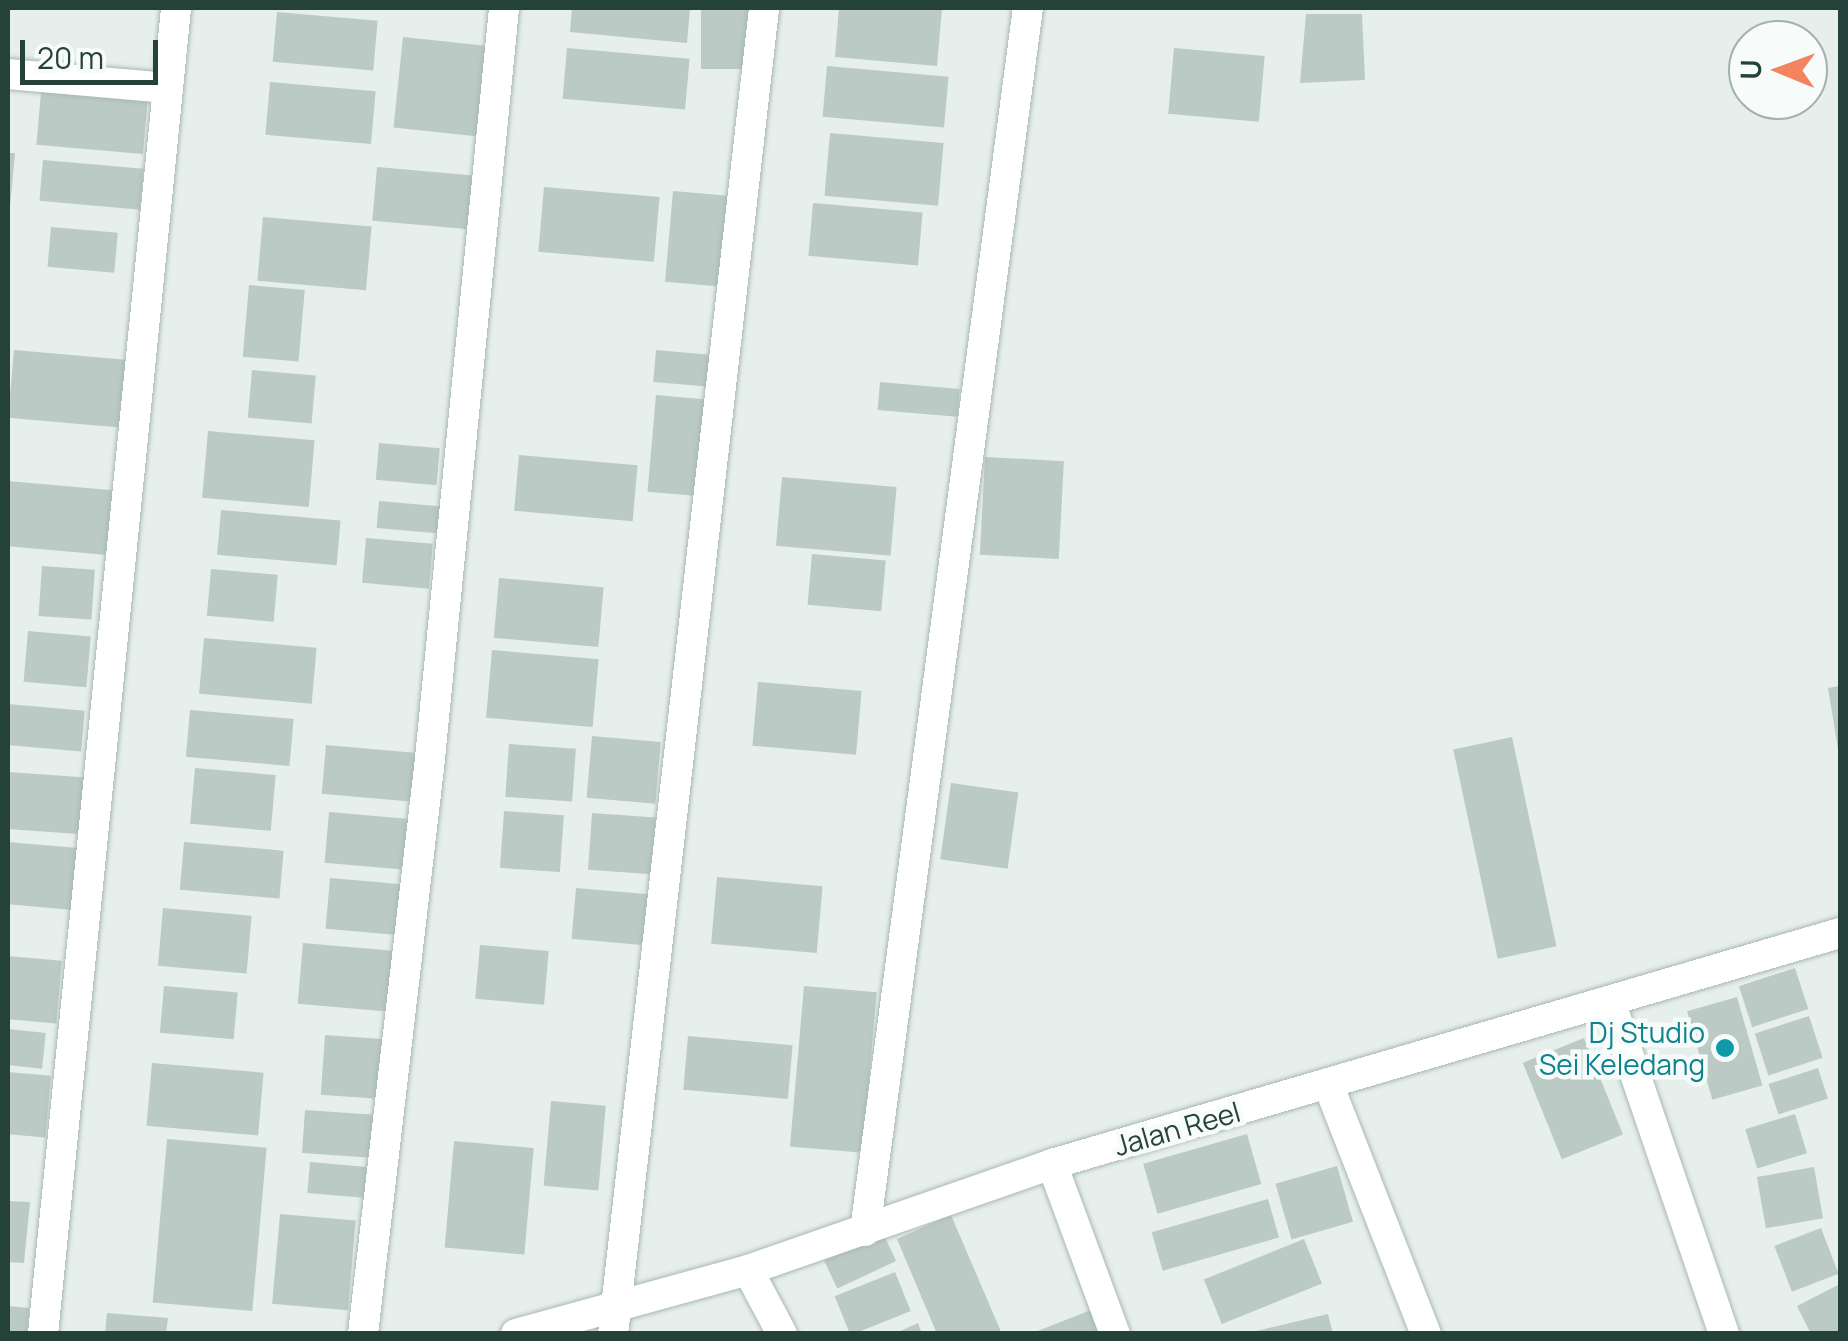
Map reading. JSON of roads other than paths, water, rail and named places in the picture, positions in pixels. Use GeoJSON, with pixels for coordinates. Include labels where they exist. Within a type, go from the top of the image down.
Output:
{"type":"FeatureCollection","features":[{"type":"Feature","properties":{"kind":"street"},"geometry":{"type":"LineString","coordinates":[[44,1334],[176,8]]}},
{"type":"Feature","properties":{"kind":"street"},"geometry":{"type":"LineString","coordinates":[[363,1334],[429,768],[504,8]]}},
{"type":"Feature","properties":{"kind":"street"},"geometry":{"type":"LineString","coordinates":[[615,1319],[764,8]]}},
{"type":"Feature","properties":{"kind":"street"},"geometry":{"type":"LineString","coordinates":[[865,1231],[1028,8]]}},
{"type":"Feature","properties":{"kind":"street"},"geometry":{"type":"LineString","coordinates":[[8,74],[167,88]]}},
{"type":"Feature","properties":{"kind":"street","name":"Jalan Reel"},"geometry":{"type":"LineString","coordinates":[[516,1334],[615,1319],[1052,1164],[1840,933]]}},
{"type":"Feature","properties":{"kind":"street"},"geometry":{"type":"LineString","coordinates":[[1610,1001],[1724,1334]]}},
{"type":"Feature","properties":{"kind":"street"},"geometry":{"type":"LineString","coordinates":[[1328,1084],[1426,1334]]}},
{"type":"Feature","properties":{"kind":"street"},"geometry":{"type":"LineString","coordinates":[[1052,1164],[1116,1334]]}},
{"type":"Feature","properties":{"kind":"street"},"geometry":{"type":"LineString","coordinates":[[748,1270],[782,1334]]}},
{"type":"Feature","properties":{"kind":"place","name":"Dj Studio Sei Keledang"},"geometry":{"type":"Point","coordinates":[1725,1048]}}]}
